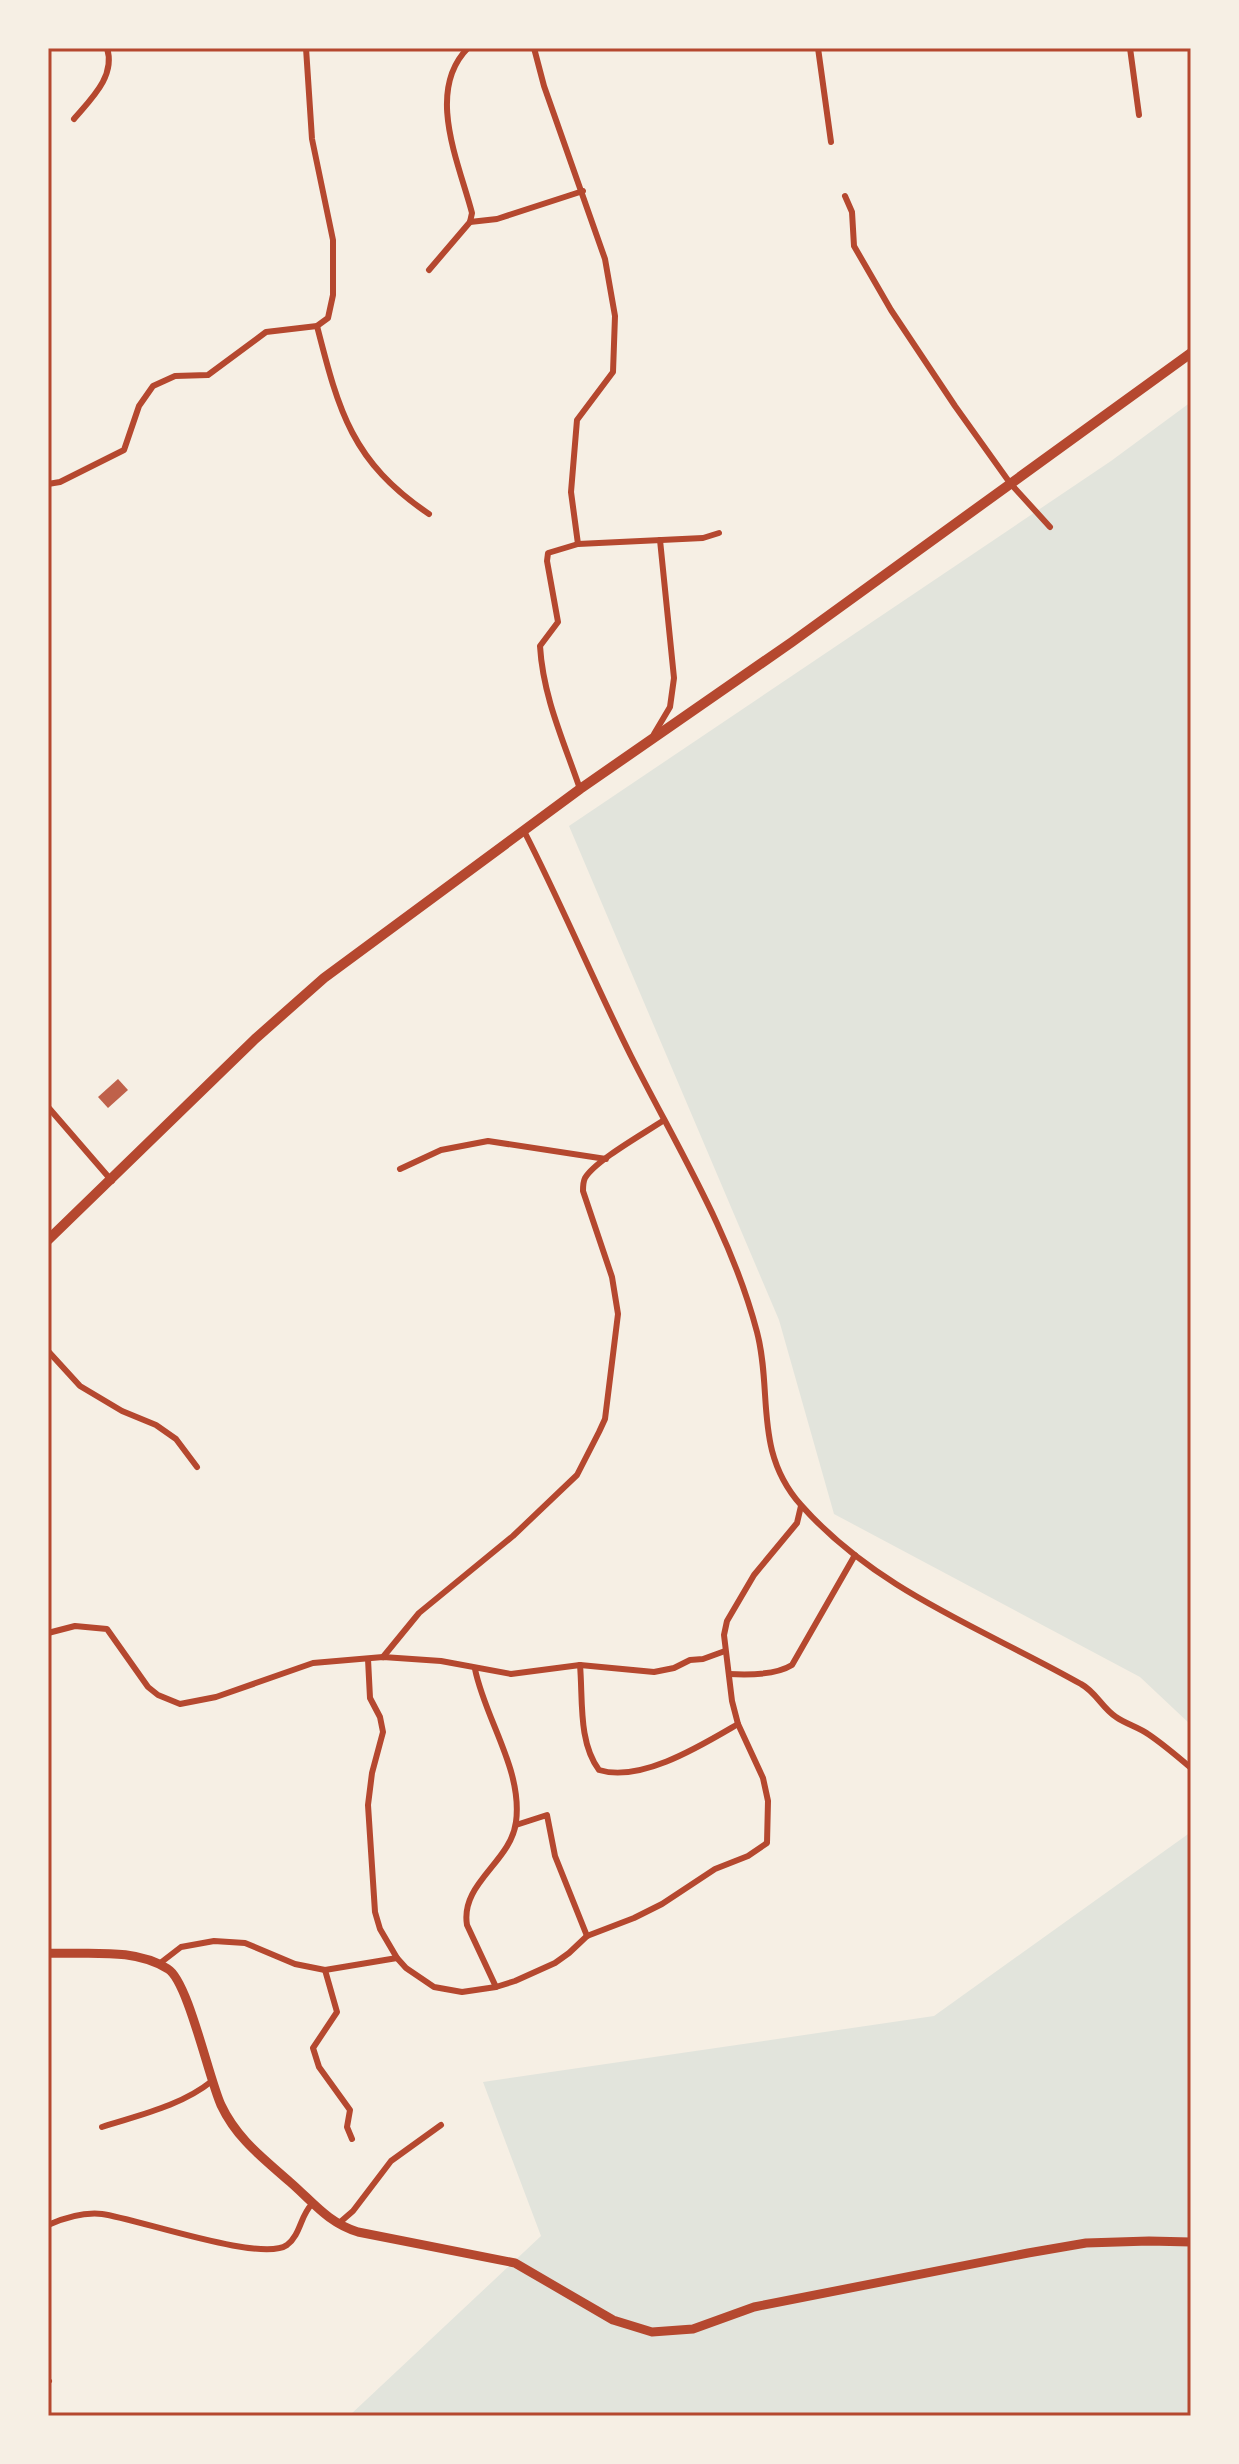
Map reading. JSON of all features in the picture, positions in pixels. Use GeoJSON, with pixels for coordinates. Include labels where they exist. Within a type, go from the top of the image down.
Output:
{"type":"FeatureCollection","features":[{"type":"Feature","properties":{"kind":"highway"},"geometry":{"type":"LineString","coordinates":[[48,1240],[255,1039],[324,978],[580,789],[648,744],[1191,353]]}},
{"type":"Feature","properties":{"kind":"main road"},"geometry":{"type":"LineString","coordinates":[[48,1953],[109,1953],[136,1957],[159,1964],[173,1973],[184,1992],[222,2106],[241,2139],[326,2217],[358,2232],[515,2263],[613,2320],[652,2332],[693,2329],[754,2307],[1086,2243],[1191,2242]]}},
{"type":"Feature","properties":{"kind":"street"},"geometry":{"type":"LineString","coordinates":[[74,119],[101,86],[110,61],[107,48]]}},
{"type":"Feature","properties":{"kind":"street"},"geometry":{"type":"LineString","coordinates":[[48,484],[60,482],[124,450],[139,406],[153,386],[175,376],[208,375],[266,332],[317,326],[330,315],[333,240],[312,139],[306,48]]}},
{"type":"Feature","properties":{"kind":"street"},"geometry":{"type":"LineString","coordinates":[[429,270],[470,222],[472,213],[447,113],[446,91],[451,70],[468,48]]}},
{"type":"Feature","properties":{"kind":"street"},"geometry":{"type":"LineString","coordinates":[[534,48],[544,86],[583,191],[611,289],[615,341],[611,378],[577,420],[571,492],[578,544]]}},
{"type":"Feature","properties":{"kind":"street"},"geometry":{"type":"LineString","coordinates":[[818,48],[831,142]]}},
{"type":"Feature","properties":{"kind":"street"},"geometry":{"type":"LineString","coordinates":[[1130,48],[1139,115]]}},
{"type":"Feature","properties":{"kind":"street"},"geometry":{"type":"LineString","coordinates":[[470,222],[497,219],[583,191]]}},
{"type":"Feature","properties":{"kind":"street"},"geometry":{"type":"LineString","coordinates":[[845,196],[852,212],[852,243],[860,259],[955,406],[1010,483],[1050,527]]}},
{"type":"Feature","properties":{"kind":"street"},"geometry":{"type":"LineString","coordinates":[[317,326],[338,405],[352,433],[389,485],[429,514]]}},
{"type":"Feature","properties":{"kind":"street"},"geometry":{"type":"LineString","coordinates":[[580,789],[553,715],[543,677],[541,642],[558,622],[547,556],[550,551],[578,544],[703,538],[719,533]]}},
{"type":"Feature","properties":{"kind":"street"},"geometry":{"type":"LineString","coordinates":[[648,744],[670,707],[674,690],[660,540]]}},
{"type":"Feature","properties":{"kind":"street"},"geometry":{"type":"LineString","coordinates":[[524,831],[664,1120],[720,1227],[760,1342],[765,1414],[782,1480],[801,1506],[855,1555],[935,1610],[1086,1686],[1109,1712],[1147,1733],[1191,1768]]}},
{"type":"Feature","properties":{"kind":"street"},"geometry":{"type":"LineString","coordinates":[[48,1107],[112,1181]]}},
{"type":"Feature","properties":{"kind":"street"},"geometry":{"type":"LineString","coordinates":[[383,1657],[419,1613],[513,1536],[577,1475],[596,1441],[605,1419],[618,1314],[612,1277],[583,1183],[606,1159],[664,1120]]}},
{"type":"Feature","properties":{"kind":"street"},"geometry":{"type":"LineString","coordinates":[[400,1169],[441,1150],[488,1141],[606,1159]]}},
{"type":"Feature","properties":{"kind":"street"},"geometry":{"type":"LineString","coordinates":[[48,1351],[80,1386],[122,1411],[156,1425],[176,1439],[197,1467]]}},
{"type":"Feature","properties":{"kind":"street"},"geometry":{"type":"LineString","coordinates":[[368,1659],[370,1698],[380,1717],[383,1732],[372,1773],[368,1805],[375,1912],[380,1929],[406,1968],[434,1987],[462,1992],[496,1987],[555,1963],[587,1936],[662,1904],[715,1869],[759,1850],[767,1843],[768,1801],[763,1778],[738,1724],[724,1635],[727,1621],[754,1575],[791,1534],[801,1506]]}},
{"type":"Feature","properties":{"kind":"street"},"geometry":{"type":"LineString","coordinates":[[729,1674],[746,1675],[785,1669],[792,1665],[855,1555]]}},
{"type":"Feature","properties":{"kind":"street"},"geometry":{"type":"LineString","coordinates":[[48,1633],[75,1626],[107,1629],[148,1687],[180,1704],[216,1697],[297,1666],[383,1657],[441,1661],[511,1674],[580,1665],[654,1672],[725,1651]]}},
{"type":"Feature","properties":{"kind":"street"},"geometry":{"type":"LineString","coordinates":[[580,1665],[586,1739],[593,1762],[599,1770],[617,1774],[639,1770],[677,1757],[738,1724]]}},
{"type":"Feature","properties":{"kind":"street"},"geometry":{"type":"LineString","coordinates":[[475,1669],[481,1696],[507,1756],[515,1797],[516,1825],[506,1850],[472,1892],[465,1914],[467,1925],[496,1987]]}},
{"type":"Feature","properties":{"kind":"street"},"geometry":{"type":"LineString","coordinates":[[516,1825],[547,1815],[555,1856],[587,1936]]}},
{"type":"Feature","properties":{"kind":"street"},"geometry":{"type":"LineString","coordinates":[[159,1964],[181,1947],[214,1941],[230,1941],[264,1949],[307,1967],[325,1970],[397,1958]]}},
{"type":"Feature","properties":{"kind":"street"},"geometry":{"type":"LineString","coordinates":[[325,1970],[337,2012],[313,2048],[319,2067],[350,2110],[347,2127],[352,2139]]}},
{"type":"Feature","properties":{"kind":"street"},"geometry":{"type":"LineString","coordinates":[[102,2127],[164,2107],[198,2092],[212,2081]]}},
{"type":"Feature","properties":{"kind":"street"},"geometry":{"type":"LineString","coordinates":[[338,2224],[353,2211],[391,2161],[441,2125]]}},
{"type":"Feature","properties":{"kind":"street"},"geometry":{"type":"LineString","coordinates":[[48,2225],[99,2214],[261,2251],[276,2250],[293,2239],[303,2215],[312,2204]]}},
{"type":"Feature","properties":{"kind":"shaded area"},"geometry":{"type":"Polygon","coordinates":[[[1191,402],[1191,1725],[1140,1677],[834,1514],[779,1320],[569,826],[1111,461],[1191,402]]]}},
{"type":"Feature","properties":{"kind":"shaded area"},"geometry":{"type":"Polygon","coordinates":[[[1191,1832],[1191,2416],[349,2416],[541,2236],[483,2082],[934,2016],[1191,1832]]]}},
{"type":"Feature","properties":{"kind":"building"},"geometry":{"type":"Polygon","coordinates":[[[118,1079],[128,1090],[108,1108],[98,1097],[118,1079]]]}}]}
